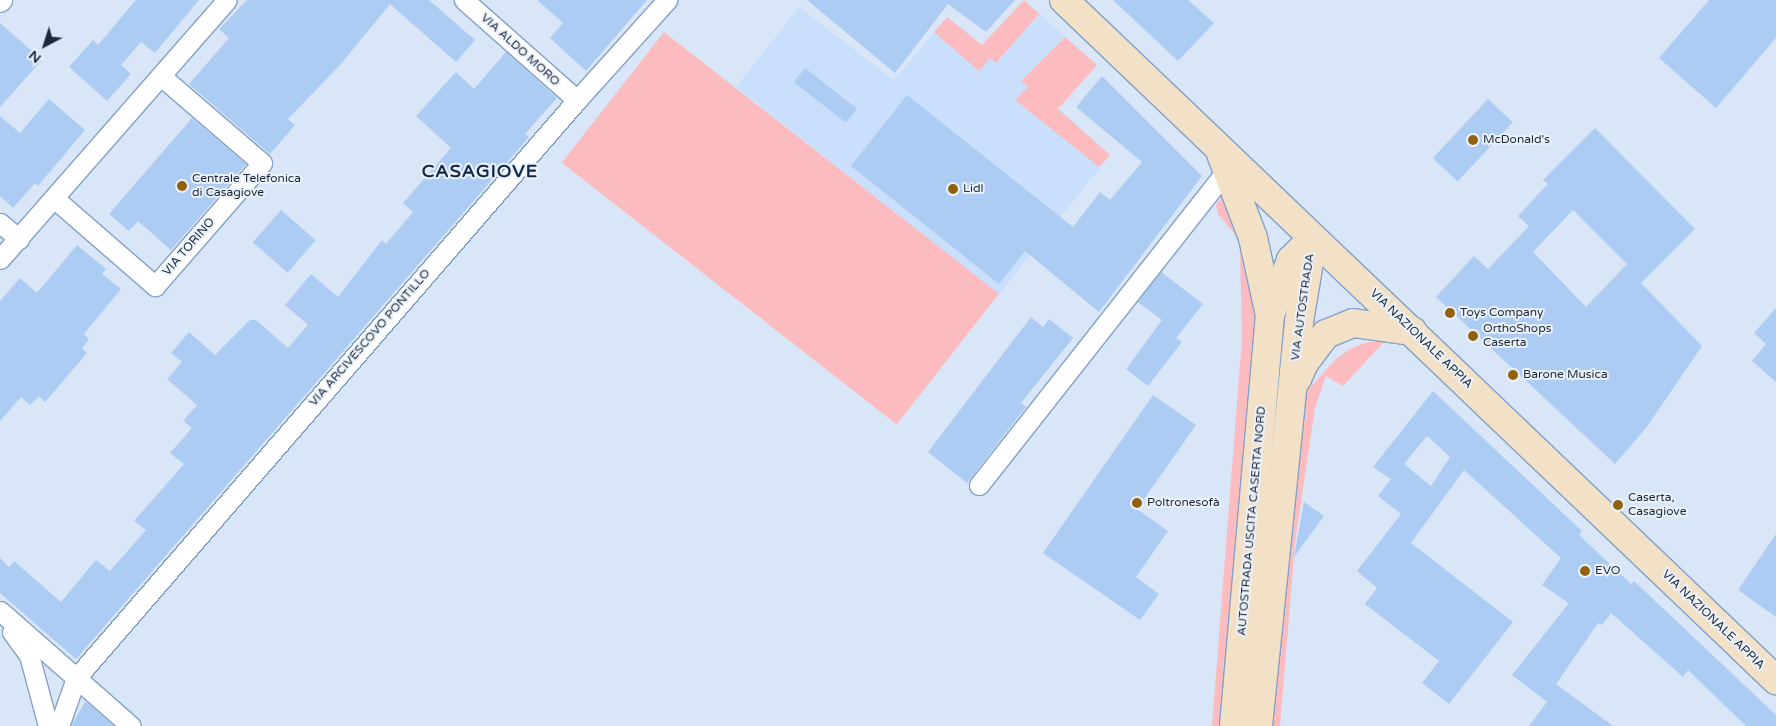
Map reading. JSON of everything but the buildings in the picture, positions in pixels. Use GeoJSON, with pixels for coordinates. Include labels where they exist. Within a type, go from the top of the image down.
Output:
{"type":"FeatureCollection","features":[{"type":"Feature","properties":{"kind":"main road","name":"VIA NAZIONALE APPIA"},"geometry":{"type":"LineString","coordinates":[[1064,0],[1226,159],[1412,331],[1776,680]]}},
{"type":"Feature","properties":{"kind":"main road"},"geometry":{"type":"LineString","coordinates":[[1226,159],[1254,238],[1270,315]]}},
{"type":"Feature","properties":{"kind":"main road","name":"VIA AUTOSTRADA"},"geometry":{"type":"LineString","coordinates":[[1270,315],[1291,260],[1313,238]]}},
{"type":"Feature","properties":{"kind":"main road","name":"VIA AUTOSTRADA"},"geometry":{"type":"LineString","coordinates":[[1292,395],[1300,314],[1313,238]]}},
{"type":"Feature","properties":{"kind":"main road","name":"AUTOSTRADA USCITA CASERTA NORD"},"geometry":{"type":"LineString","coordinates":[[1234,726],[1270,315]]}},
{"type":"Feature","properties":{"kind":"main road","name":"VIA AUTOSTRADA"},"geometry":{"type":"LineString","coordinates":[[1292,395],[1304,363],[1326,334],[1353,323],[1412,331]]}},
{"type":"Feature","properties":{"kind":"main road","name":"AUTOSTRADA USCITA CASERTA NORD"},"geometry":{"type":"LineString","coordinates":[[1258,726],[1292,395]]}},
{"type":"Feature","properties":{"kind":"street"},"geometry":{"type":"LineString","coordinates":[[0,259],[56,199],[228,0]]}},
{"type":"Feature","properties":{"kind":"street","name":"VIA ALDO MORO"},"geometry":{"type":"LineString","coordinates":[[464,0],[577,100]]}},
{"type":"Feature","properties":{"kind":"street","name":"VIA ARCIVESCOVO PONTILLO"},"geometry":{"type":"LineString","coordinates":[[76,678],[577,100],[667,0]]}},
{"type":"Feature","properties":{"kind":"street","name":"VIA TORINO"},"geometry":{"type":"LineString","coordinates":[[56,199],[155,286],[262,163],[161,76]]}},
{"type":"Feature","properties":{"kind":"street"},"geometry":{"type":"LineString","coordinates":[[979,485],[1226,159]]}},
{"type":"Feature","properties":{"kind":"street"},"geometry":{"type":"LineString","coordinates":[[0,223],[19,239]]}},
{"type":"Feature","properties":{"kind":"street"},"geometry":{"type":"LineString","coordinates":[[0,611],[131,726]]}},
{"type":"Feature","properties":{"kind":"street"},"geometry":{"type":"LineString","coordinates":[[0,615],[29,655],[48,726]]}},
{"type":"Feature","properties":{"kind":"street"},"geometry":{"type":"LineString","coordinates":[[59,726],[76,678]]}},
{"type":"Feature","properties":{"kind":"shaded area"},"geometry":{"type":"Polygon","coordinates":[[[1024,0],[1097,65],[1058,108],[1110,155],[999,294],[736,87],[799,7],[894,80],[947,17],[982,45],[1024,0]]]}},
{"type":"Feature","properties":{"kind":"shaded area"},"geometry":{"type":"Polygon","coordinates":[[[1024,0],[1039,14],[996,63],[990,58],[979,71],[934,32],[947,17],[982,45],[1024,0]]]}},
{"type":"Feature","properties":{"kind":"shaded area"},"geometry":{"type":"Polygon","coordinates":[[[664,32],[999,294],[897,424],[562,163],[664,32]]]}},
{"type":"Feature","properties":{"kind":"shaded area"},"geometry":{"type":"Polygon","coordinates":[[[1065,37],[1097,65],[1058,109],[1110,155],[1099,167],[1015,100],[1028,87],[1021,81],[1065,37]]]}},
{"type":"Feature","properties":{"kind":"shaded area"},"geometry":{"type":"Polygon","coordinates":[[[1223,195],[1237,219],[1258,319],[1225,726],[1212,726],[1242,338],[1240,252],[1238,238],[1218,214],[1216,205],[1223,195]]]}},
{"type":"Feature","properties":{"kind":"shaded area"},"geometry":{"type":"Polygon","coordinates":[[[1385,341],[1343,386],[1326,376],[1315,408],[1295,543],[1280,726],[1271,726],[1288,539],[1307,391],[1337,358],[1352,348],[1368,342],[1385,341]]]}},
{"type":"Feature","properties":{"kind":"place","name":"McDonald's"},"geometry":{"type":"Point","coordinates":[1473,140]}},
{"type":"Feature","properties":{"kind":"place","name":"Centrale Telefonica di Casagiove"},"geometry":{"type":"Point","coordinates":[182,186]}},
{"type":"Feature","properties":{"kind":"place","name":"Lidl"},"geometry":{"type":"Point","coordinates":[953,189]}},
{"type":"Feature","properties":{"kind":"place","name":"Toys Company"},"geometry":{"type":"Point","coordinates":[1450,313]}},
{"type":"Feature","properties":{"kind":"place","name":"OrthoShops Caserta"},"geometry":{"type":"Point","coordinates":[1473,336]}},
{"type":"Feature","properties":{"kind":"place","name":"Barone Musica"},"geometry":{"type":"Point","coordinates":[1513,375]}},
{"type":"Feature","properties":{"kind":"place","name":"Poltronesofà"},"geometry":{"type":"Point","coordinates":[1137,503]}},
{"type":"Feature","properties":{"kind":"place","name":"Caserta, Casagiove"},"geometry":{"type":"Point","coordinates":[1618,505]}},
{"type":"Feature","properties":{"kind":"place","name":"EVO"},"geometry":{"type":"Point","coordinates":[1585,571]}},
{"type":"Feature","properties":{"kind":"district","name":"CASAGIOVE"},"geometry":{"type":"Point","coordinates":[480,171]}}]}
